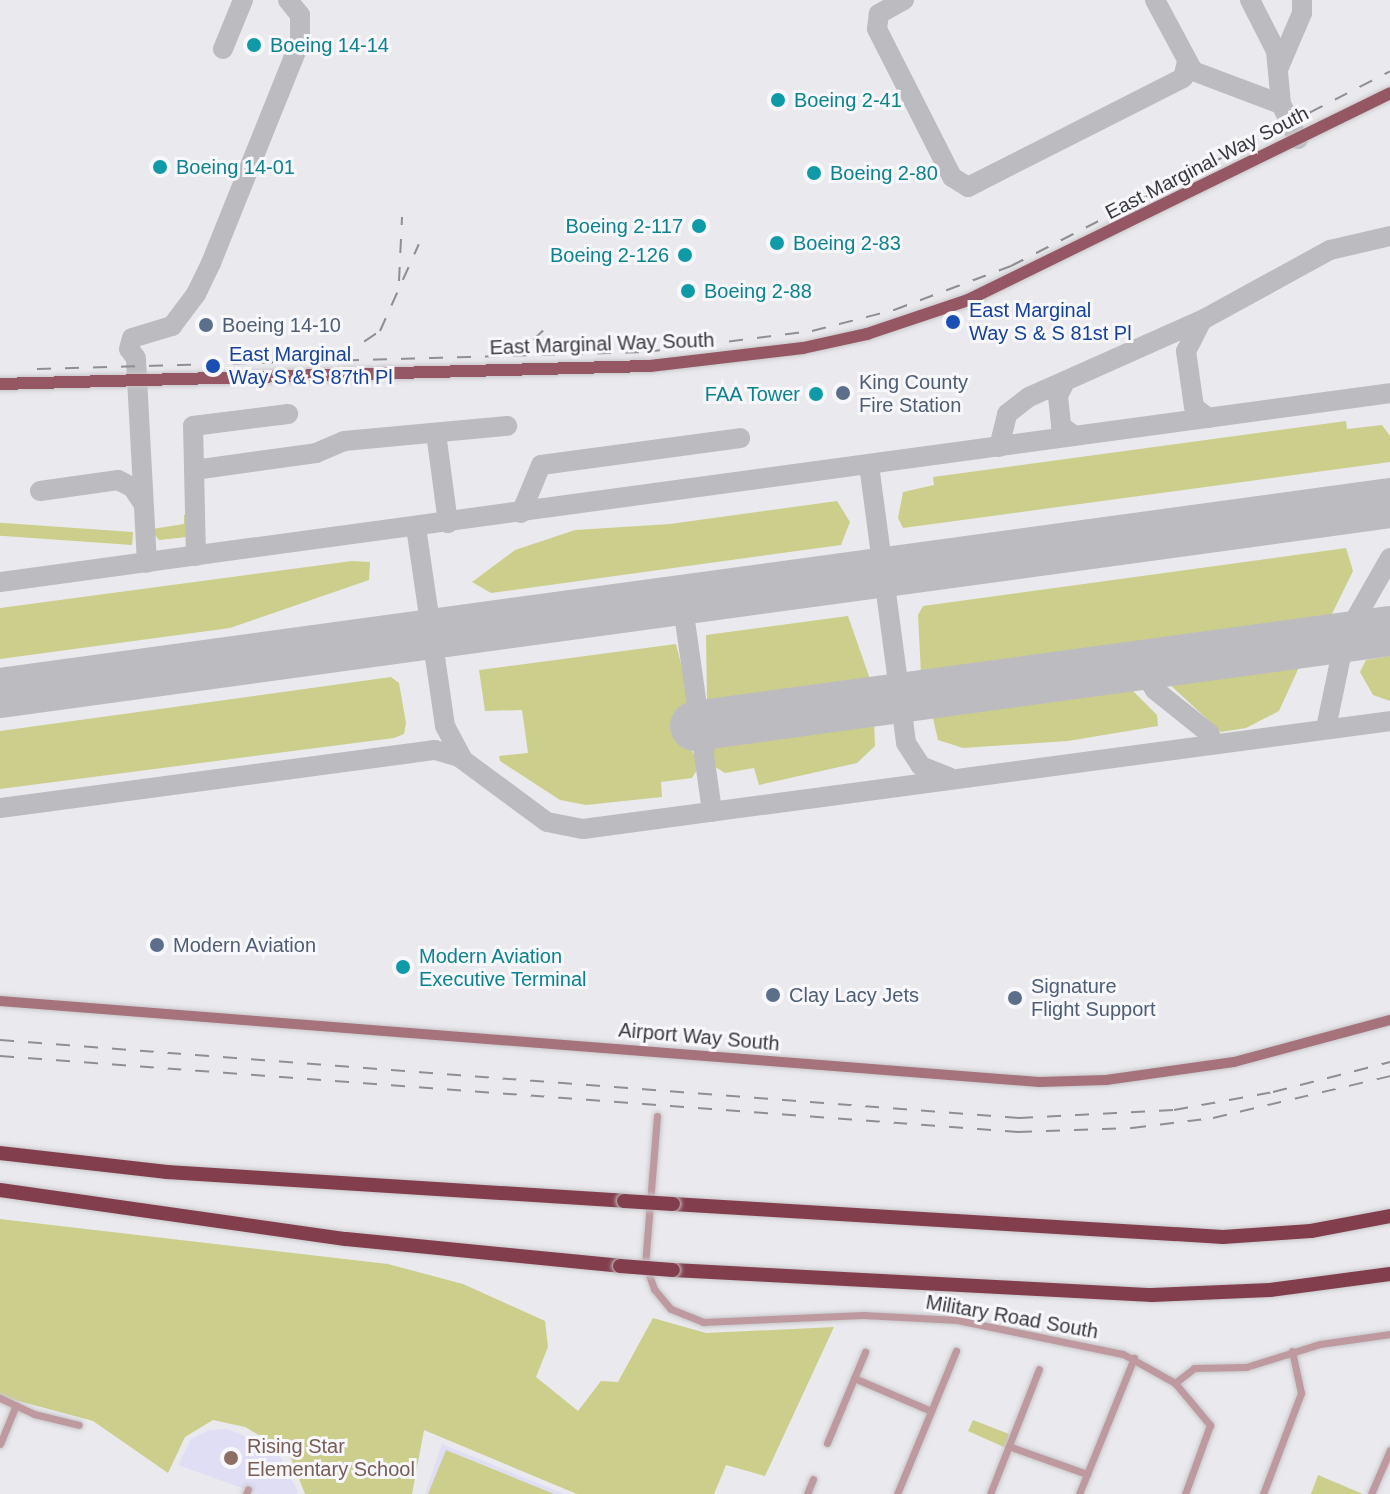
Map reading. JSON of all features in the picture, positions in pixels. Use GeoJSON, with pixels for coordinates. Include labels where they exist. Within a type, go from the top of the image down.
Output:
{"type":"FeatureCollection","features":[{"type":"Feature","properties":{"kind":"highway"},"geometry":{"type":"LineString","coordinates":[[0,1153],[167,1172],[1188,1235],[1311,1231],[1390,1216]]}},
{"type":"Feature","properties":{"kind":"highway"},"geometry":{"type":"LineString","coordinates":[[0,1190],[346,1239],[673,1270],[1137,1295],[1270,1290],[1390,1274]]}},
{"type":"Feature","properties":{"kind":"main road","name":"East Marginal Way South"},"geometry":{"type":"LineString","coordinates":[[0,384],[650,366],[803,348],[867,334],[968,300],[1390,93]]}},
{"type":"Feature","properties":{"kind":"main road","name":"Airport Way South"},"geometry":{"type":"LineString","coordinates":[[0,1001],[1051,1083],[1234,1062],[1390,1020]]}},
{"type":"Feature","properties":{"kind":"street","name":"Military Road South"},"geometry":{"type":"LineString","coordinates":[[657,1116],[645,1264],[658,1296],[684,1317],[703,1322],[929,1317],[983,1323],[1134,1358],[1175,1383],[1205,1416],[1211,1434],[1185,1494]]}},
{"type":"Feature","properties":{"kind":"street"},"geometry":{"type":"LineString","coordinates":[[1175,1383],[1194,1368],[1246,1367],[1292,1351],[1390,1334]]}},
{"type":"Feature","properties":{"kind":"street"},"geometry":{"type":"LineString","coordinates":[[897,1494],[956,1351]]}},
{"type":"Feature","properties":{"kind":"street"},"geometry":{"type":"LineString","coordinates":[[1263,1494],[1301,1393],[1292,1351]]}},
{"type":"Feature","properties":{"kind":"street"},"geometry":{"type":"LineString","coordinates":[[827,1443],[865,1352]]}},
{"type":"Feature","properties":{"kind":"street"},"geometry":{"type":"LineString","coordinates":[[1079,1494],[1134,1358]]}},
{"type":"Feature","properties":{"kind":"street"},"geometry":{"type":"LineString","coordinates":[[990,1494],[1000,1458],[1011,1447],[1039,1369]]}},
{"type":"Feature","properties":{"kind":"street"},"geometry":{"type":"LineString","coordinates":[[854,1378],[931,1411]]}},
{"type":"Feature","properties":{"kind":"street"},"geometry":{"type":"LineString","coordinates":[[0,1398],[79,1425]]}},
{"type":"Feature","properties":{"kind":"street"},"geometry":{"type":"LineString","coordinates":[[0,1444],[16,1405]]}},
{"type":"Feature","properties":{"kind":"street"},"geometry":{"type":"LineString","coordinates":[[1011,1447],[1087,1474]]}},
{"type":"Feature","properties":{"kind":"street"},"geometry":{"type":"LineString","coordinates":[[1371,1494],[1390,1450]]}},
{"type":"Feature","properties":{"kind":"street"},"geometry":{"type":"LineString","coordinates":[[807,1494],[813,1479]]}},
{"type":"Feature","properties":{"kind":"shaded area","name":"Rising Star Elementary School"},"geometry":{"type":"Polygon","coordinates":[[[228,1429],[277,1450],[299,1494],[258,1494],[178,1465],[191,1439],[209,1430],[228,1429]]]}},
{"type":"Feature","properties":{"kind":"shaded area","name":"Rising Star Elementary School"},"geometry":{"type":"Polygon","coordinates":[[[442,1444],[564,1494],[425,1494],[442,1444]]]}},
{"type":"Feature","properties":{"kind":"green space"},"geometry":{"type":"Polygon","coordinates":[[[1346,421],[1347,429],[1382,425],[1390,436],[1390,462],[903,528],[898,518],[903,492],[934,485],[933,477],[1346,421]]]}},
{"type":"Feature","properties":{"kind":"green space"},"geometry":{"type":"Polygon","coordinates":[[[837,501],[850,522],[841,545],[491,593],[472,582],[515,550],[575,530],[670,524],[837,501]]]}},
{"type":"Feature","properties":{"kind":"green space"},"geometry":{"type":"Polygon","coordinates":[[[184,515],[189,515],[187,537],[159,540],[154,534],[152,529],[184,524],[184,515]]]}},
{"type":"Feature","properties":{"kind":"green space"},"geometry":{"type":"Polygon","coordinates":[[[0,523],[133,532],[132,545],[0,536],[0,523]]]}},
{"type":"Feature","properties":{"kind":"green space"},"geometry":{"type":"Polygon","coordinates":[[[1346,548],[1353,571],[1330,618],[921,674],[918,615],[923,606],[1346,548]]]}},
{"type":"Feature","properties":{"kind":"green space"},"geometry":{"type":"Polygon","coordinates":[[[352,561],[370,562],[369,580],[230,628],[0,659],[0,608],[352,561]]]}},
{"type":"Feature","properties":{"kind":"green space"},"geometry":{"type":"Polygon","coordinates":[[[848,616],[871,682],[707,702],[706,635],[848,616]]]}},
{"type":"Feature","properties":{"kind":"green space"},"geometry":{"type":"Polygon","coordinates":[[[676,644],[691,704],[685,706],[692,751],[700,765],[692,778],[661,782],[662,797],[586,805],[560,800],[500,761],[499,756],[528,753],[522,710],[485,711],[479,670],[676,644]]]}},
{"type":"Feature","properties":{"kind":"green space"},"geometry":{"type":"Polygon","coordinates":[[[1390,656],[1390,701],[1373,695],[1360,672],[1366,660],[1390,656]]]}},
{"type":"Feature","properties":{"kind":"green space"},"geometry":{"type":"Polygon","coordinates":[[[1300,665],[1279,711],[1246,728],[1221,732],[1167,682],[1300,665]]]}},
{"type":"Feature","properties":{"kind":"green space"},"geometry":{"type":"Polygon","coordinates":[[[391,677],[399,683],[406,723],[404,734],[394,738],[0,789],[0,731],[391,677]]]}},
{"type":"Feature","properties":{"kind":"green space"},"geometry":{"type":"Polygon","coordinates":[[[1129,687],[1157,715],[1158,726],[1068,741],[963,748],[938,740],[932,714],[1129,687]]]}},
{"type":"Feature","properties":{"kind":"green space"},"geometry":{"type":"Polygon","coordinates":[[[874,720],[875,746],[857,763],[759,785],[754,768],[725,773],[714,766],[712,744],[720,740],[874,720]]]}},
{"type":"Feature","properties":{"kind":"green space"},"geometry":{"type":"Polygon","coordinates":[[[0,1219],[388,1264],[463,1284],[545,1321],[548,1347],[536,1377],[578,1411],[601,1381],[618,1382],[653,1318],[706,1333],[834,1327],[765,1476],[726,1465],[714,1494],[577,1494],[424,1430],[412,1494],[305,1494],[289,1453],[245,1427],[213,1420],[185,1437],[168,1473],[93,1421],[0,1396],[0,1219]]]}},
{"type":"Feature","properties":{"kind":"green space"},"geometry":{"type":"Polygon","coordinates":[[[973,1420],[1009,1434],[1006,1448],[968,1431],[973,1420]]]}},
{"type":"Feature","properties":{"kind":"green space","name":"Rising Star Elementary School"},"geometry":{"type":"Polygon","coordinates":[[[446,1450],[554,1494],[428,1494],[446,1450]]]}},
{"type":"Feature","properties":{"kind":"green space"},"geometry":{"type":"Polygon","coordinates":[[[1318,1475],[1363,1494],[1311,1494],[1318,1475]]]}},
{"type":"Feature","properties":{"kind":"taxiway"},"geometry":{"type":"LineString","coordinates":[[223,49],[243,0]]}},
{"type":"Feature","properties":{"kind":"taxiway"},"geometry":{"type":"LineString","coordinates":[[136,358],[129,349],[132,338],[172,326],[196,294],[211,263],[300,42],[300,15],[288,0]]}},
{"type":"Feature","properties":{"kind":"taxiway"},"geometry":{"type":"LineString","coordinates":[[904,0],[879,14],[877,29],[952,177],[968,187],[1183,78],[1187,62]]}},
{"type":"Feature","properties":{"kind":"taxiway"},"geometry":{"type":"LineString","coordinates":[[1155,0],[1193,71],[1281,104],[1298,139]]}},
{"type":"Feature","properties":{"kind":"taxiway"},"geometry":{"type":"LineString","coordinates":[[1250,0],[1276,51],[1281,104]]}},
{"type":"Feature","properties":{"kind":"taxiway"},"geometry":{"type":"LineString","coordinates":[[1279,67],[1302,13],[1302,0]]}},
{"type":"Feature","properties":{"kind":"taxiway"},"geometry":{"type":"LineString","coordinates":[[999,447],[1007,414],[1029,397],[1204,319],[1330,250],[1390,236]]}},
{"type":"Feature","properties":{"kind":"taxiway"},"geometry":{"type":"LineString","coordinates":[[1201,322],[1186,351],[1194,407],[1208,418]]}},
{"type":"Feature","properties":{"kind":"taxiway"},"geometry":{"type":"LineString","coordinates":[[136,360],[147,563]]}},
{"type":"Feature","properties":{"kind":"taxiway"},"geometry":{"type":"LineString","coordinates":[[1065,382],[1058,396],[1061,426],[1075,436]]}},
{"type":"Feature","properties":{"kind":"taxiway"},"geometry":{"type":"LineString","coordinates":[[0,582],[1390,393]]}},
{"type":"Feature","properties":{"kind":"taxiway"},"geometry":{"type":"LineString","coordinates":[[196,556],[193,426],[288,414]]}},
{"type":"Feature","properties":{"kind":"taxiway"},"geometry":{"type":"LineString","coordinates":[[194,470],[316,453],[344,441],[507,426]]}},
{"type":"Feature","properties":{"kind":"taxiway"},"geometry":{"type":"LineString","coordinates":[[436,433],[448,523]]}},
{"type":"Feature","properties":{"kind":"taxiway"},"geometry":{"type":"LineString","coordinates":[[521,513],[541,465],[740,438]]}},
{"type":"Feature","properties":{"kind":"taxiway"},"geometry":{"type":"LineString","coordinates":[[869,465],[906,743],[921,766],[950,778]]}},
{"type":"Feature","properties":{"kind":"taxiway"},"geometry":{"type":"LineString","coordinates":[[40,491],[118,480],[132,487],[142,502]]}},
{"type":"Feature","properties":{"kind":"taxiway"},"geometry":{"type":"LineString","coordinates":[[416,527],[445,726],[463,760]]}},
{"type":"Feature","properties":{"kind":"taxiway"},"geometry":{"type":"LineString","coordinates":[[1326,728],[1345,637],[1390,558]]}},
{"type":"Feature","properties":{"kind":"taxiway"},"geometry":{"type":"LineString","coordinates":[[682,600],[712,812]]}},
{"type":"Feature","properties":{"kind":"taxiway"},"geometry":{"type":"LineString","coordinates":[[1140,666],[1155,690],[1210,734],[1211,744]]}},
{"type":"Feature","properties":{"kind":"taxiway"},"geometry":{"type":"LineString","coordinates":[[0,808],[435,750],[459,757],[547,822],[583,829],[1390,721]]}},
{"type":"Feature","properties":{"kind":"taxiway"},"geometry":{"type":"LineString","coordinates":[[704,750],[713,729],[728,722]]}},
{"type":"Feature","properties":{"kind":"runway"},"geometry":{"type":"LineString","coordinates":[[0,693],[1390,503]]}},
{"type":"Feature","properties":{"kind":"runway"},"geometry":{"type":"LineString","coordinates":[[695,726],[1390,631]]}},
{"type":"Feature","properties":{"kind":"railway"},"geometry":{"type":"LineString","coordinates":[[37,369],[646,352],[812,331],[894,310],[1011,266],[1390,71]]}},
{"type":"Feature","properties":{"kind":"railway"},"geometry":{"type":"LineString","coordinates":[[399,281],[402,217]]}},
{"type":"Feature","properties":{"kind":"railway"},"geometry":{"type":"LineString","coordinates":[[341,357],[380,331],[419,244]]}},
{"type":"Feature","properties":{"kind":"railway"},"geometry":{"type":"LineString","coordinates":[[510,351],[533,340],[552,322]]}},
{"type":"Feature","properties":{"kind":"railway"},"geometry":{"type":"LineString","coordinates":[[0,1040],[1019,1118],[1174,1110],[1273,1092],[1390,1062]]}},
{"type":"Feature","properties":{"kind":"railway"},"geometry":{"type":"LineString","coordinates":[[0,1056],[1018,1132],[1132,1128],[1213,1118],[1390,1076]]}},
{"type":"Feature","properties":{"kind":"place","name":"Boeing 14-14"},"geometry":{"type":"Point","coordinates":[254,45]}},
{"type":"Feature","properties":{"kind":"place","name":"Boeing 2-41"},"geometry":{"type":"Point","coordinates":[778,100]}},
{"type":"Feature","properties":{"kind":"place","name":"Boeing 14-01"},"geometry":{"type":"Point","coordinates":[160,167]}},
{"type":"Feature","properties":{"kind":"place","name":"Boeing 2-80"},"geometry":{"type":"Point","coordinates":[814,173]}},
{"type":"Feature","properties":{"kind":"place","name":"Boeing 2-117"},"geometry":{"type":"Point","coordinates":[699,226]}},
{"type":"Feature","properties":{"kind":"place","name":"Boeing 2-83"},"geometry":{"type":"Point","coordinates":[777,243]}},
{"type":"Feature","properties":{"kind":"place","name":"Boeing 2-126"},"geometry":{"type":"Point","coordinates":[685,255]}},
{"type":"Feature","properties":{"kind":"place","name":"Boeing 2-88"},"geometry":{"type":"Point","coordinates":[688,291]}},
{"type":"Feature","properties":{"kind":"place","name":"East Marginal Way S & S 81st Pl"},"geometry":{"type":"Point","coordinates":[953,322]}},
{"type":"Feature","properties":{"kind":"place","name":"Boeing 14-10"},"geometry":{"type":"Point","coordinates":[206,325]}},
{"type":"Feature","properties":{"kind":"place","name":"East Marginal Way S & S 87th Pl"},"geometry":{"type":"Point","coordinates":[213,366]}},
{"type":"Feature","properties":{"kind":"place","name":"King County Fire Station"},"geometry":{"type":"Point","coordinates":[843,393]}},
{"type":"Feature","properties":{"kind":"place","name":"FAA Tower"},"geometry":{"type":"Point","coordinates":[816,394]}},
{"type":"Feature","properties":{"kind":"place","name":"Modern Aviation"},"geometry":{"type":"Point","coordinates":[157,945]}},
{"type":"Feature","properties":{"kind":"place","name":"Modern Aviation Executive Terminal"},"geometry":{"type":"Point","coordinates":[403,967]}},
{"type":"Feature","properties":{"kind":"place","name":"Clay Lacy Jets"},"geometry":{"type":"Point","coordinates":[773,995]}},
{"type":"Feature","properties":{"kind":"place","name":"Signature Flight Support"},"geometry":{"type":"Point","coordinates":[1015,998]}},
{"type":"Feature","properties":{"kind":"place","name":"Rising Star Elementary School"},"geometry":{"type":"Point","coordinates":[231,1458]}}]}
